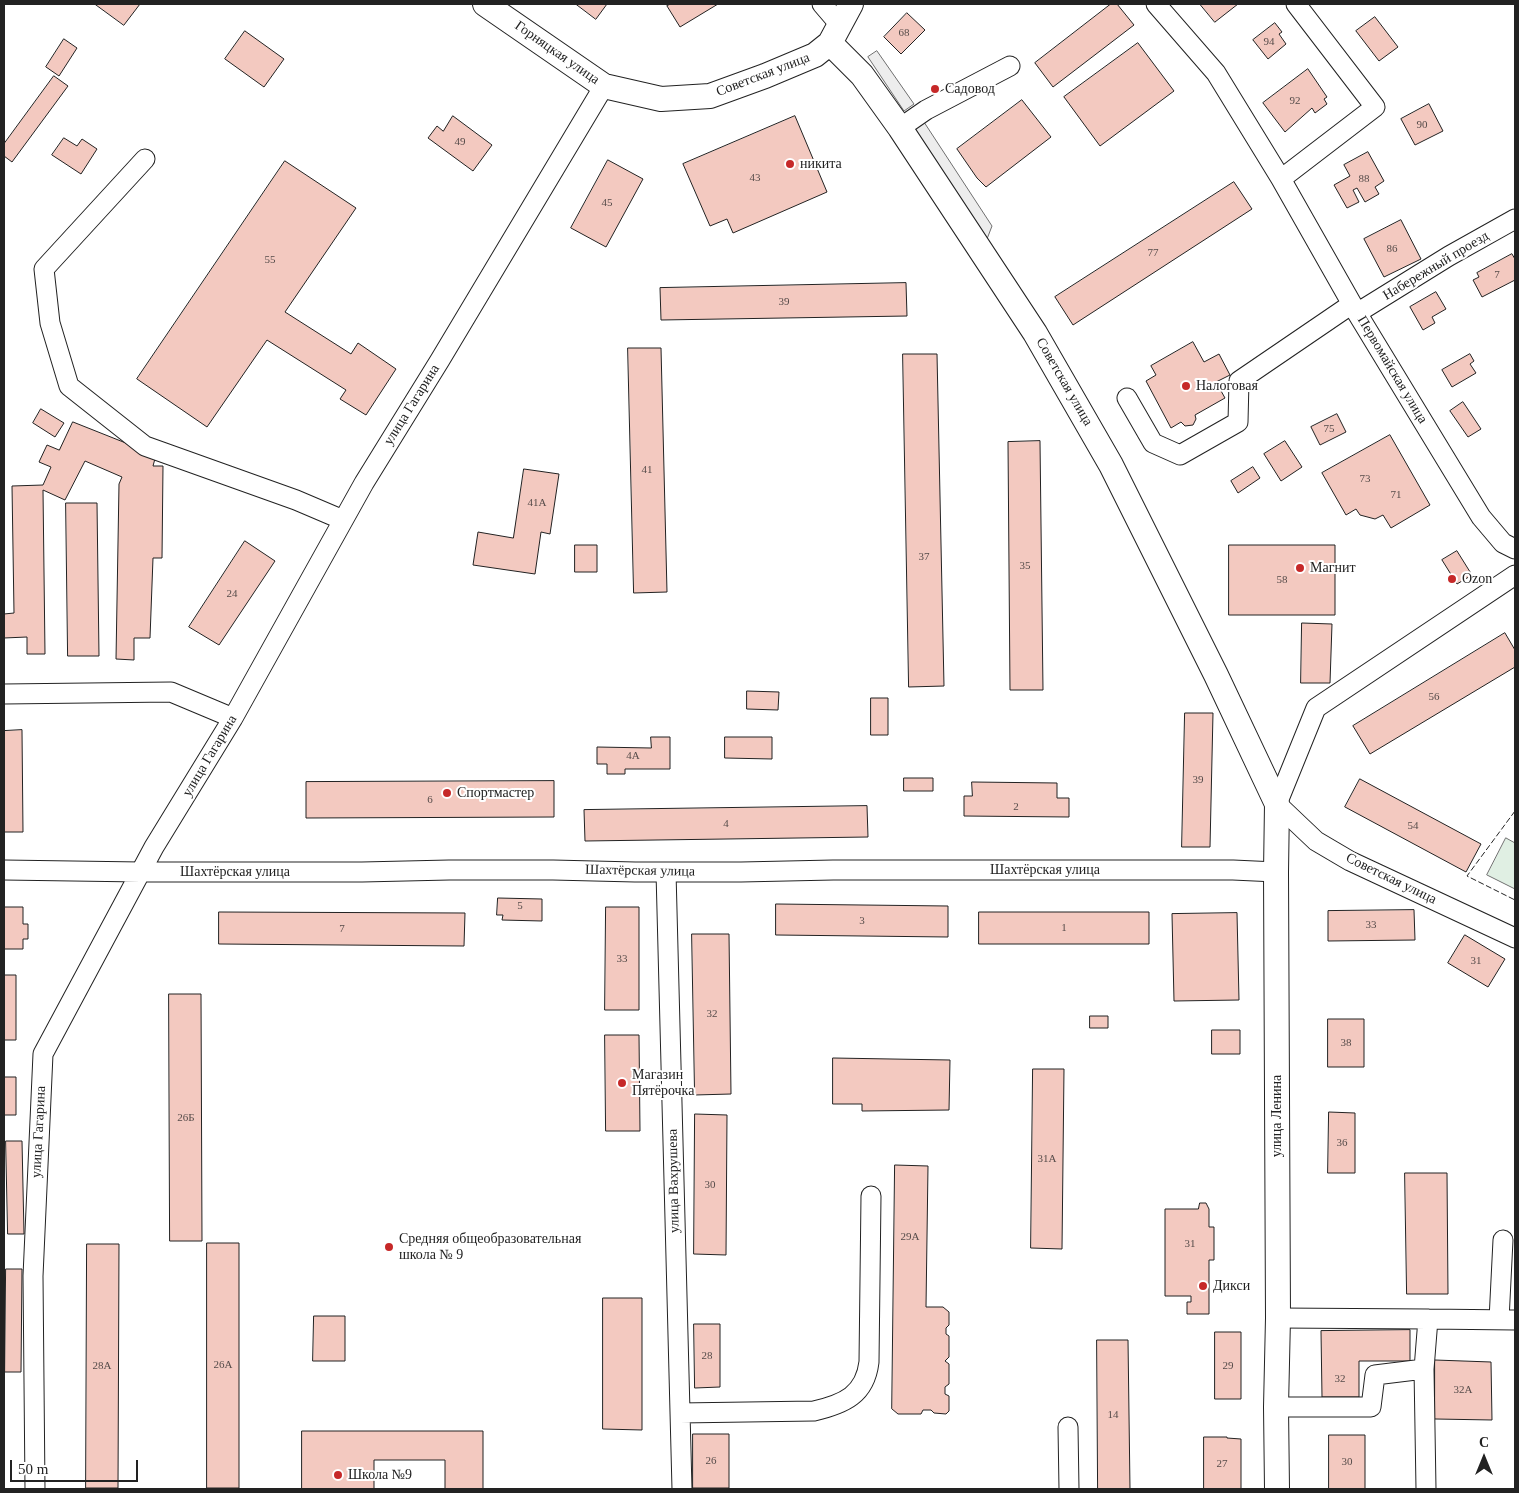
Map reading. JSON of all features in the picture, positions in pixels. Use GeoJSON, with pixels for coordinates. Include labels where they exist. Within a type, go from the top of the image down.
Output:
{"type":"FeatureCollection","features":[{"type":"Feature","properties":{"kind":"main road","name":"Горняцкая улица"},"geometry":{"type":"LineString","coordinates":[[485,4],[604,86],[661,99]]}},
{"type":"Feature","properties":{"kind":"main road","name":"Советская улица"},"geometry":{"type":"LineString","coordinates":[[661,99],[710,96],[815,55],[835,34],[851,4]]}},
{"type":"Feature","properties":{"kind":"main road","name":"Советская улица"},"geometry":{"type":"LineString","coordinates":[[835,34],[900,128],[1036,333],[1111,465],[1252,749]]}},
{"type":"Feature","properties":{"kind":"main road","name":"улица Ленина"},"geometry":{"type":"LineString","coordinates":[[1252,749],[1277,804],[1277,1489]]}},
{"type":"Feature","properties":{"kind":"street","name":"Советская улица"},"geometry":{"type":"LineString","coordinates":[[822,4],[835,34]]}},
{"type":"Feature","properties":{"kind":"street","name":"Первомайская улица"},"geometry":{"type":"LineString","coordinates":[[1156,4],[1216,73],[1281,179],[1354,309],[1482,517],[1511,542]]}},
{"type":"Feature","properties":{"kind":"street"},"geometry":{"type":"LineString","coordinates":[[1281,179],[1375,107],[1296,4]]}},
{"type":"Feature","properties":{"kind":"street"},"geometry":{"type":"LineString","coordinates":[[900,128],[926,110],[1010,66]]}},
{"type":"Feature","properties":{"kind":"street","name":"улица Гагарина"},"geometry":{"type":"LineString","coordinates":[[35,1489],[32,1276],[43,1054],[154,847],[233,718],[364,483],[604,86]]}},
{"type":"Feature","properties":{"kind":"street"},"geometry":{"type":"LineString","coordinates":[[145,159],[44,269],[50,323],[69,386],[145,446],[296,500],[343,520]]}},
{"type":"Feature","properties":{"kind":"street","name":"Набережный проезд"},"geometry":{"type":"LineString","coordinates":[[1127,398],[1153,443],[1180,455],[1238,422],[1239,380],[1354,309],[1515,219]]}},
{"type":"Feature","properties":{"kind":"street"},"geometry":{"type":"LineString","coordinates":[[1277,804],[1316,708],[1515,575]]}},
{"type":"Feature","properties":{"kind":"street"},"geometry":{"type":"LineString","coordinates":[[4,694],[171,692],[233,718]]}},
{"type":"Feature","properties":{"kind":"street","name":"Советская улица"},"geometry":{"type":"LineString","coordinates":[[1277,804],[1316,841],[1350,861],[1515,938]]}},
{"type":"Feature","properties":{"kind":"street","name":"Шахтёрская улица"},"geometry":{"type":"LineString","coordinates":[[4,870],[141,872],[1233,870],[1276,872]]}},
{"type":"Feature","properties":{"kind":"street","name":"улица Вахрушева"},"geometry":{"type":"LineString","coordinates":[[666,872],[682,1489]]}},
{"type":"Feature","properties":{"kind":"street"},"geometry":{"type":"LineString","coordinates":[[680,1413],[814,1410],[836,1406],[851,1397],[862,1385],[868,1373],[869,1362],[871,1196]]}},
{"type":"Feature","properties":{"kind":"street"},"geometry":{"type":"LineString","coordinates":[[1278,1318],[1507,1320],[1503,1240]]}},
{"type":"Feature","properties":{"kind":"street"},"geometry":{"type":"LineString","coordinates":[[1426,1489],[1424,1370],[1428,1319]]}},
{"type":"Feature","properties":{"kind":"street"},"geometry":{"type":"LineString","coordinates":[[1276,1407],[1371,1407],[1375,1375],[1424,1370]]}},
{"type":"Feature","properties":{"kind":"street"},"geometry":{"type":"LineString","coordinates":[[1068,1427],[1069,1489]]}},
{"type":"Feature","properties":{"kind":"green space"},"geometry":{"type":"Polygon","coordinates":[[[1506,838],[1515,843],[1515,889],[1487,875],[1506,838]]]}},
{"type":"Feature","properties":{"kind":"shaded area"},"geometry":{"type":"Polygon","coordinates":[[[877,51],[914,104],[904,111],[868,57],[877,51]]]}},
{"type":"Feature","properties":{"kind":"shaded area"},"geometry":{"type":"Polygon","coordinates":[[[922,119],[992,226],[987,239],[912,125],[922,119]]]}},
{"type":"Feature","properties":{"kind":"building"},"geometry":{"type":"Polygon","coordinates":[[[95,4],[140,4],[124,25],[95,4]]]}},
{"type":"Feature","properties":{"kind":"building"},"geometry":{"type":"Polygon","coordinates":[[[576,4],[607,4],[596,19],[576,4]]]}},
{"type":"Feature","properties":{"kind":"building"},"geometry":{"type":"Polygon","coordinates":[[[671,4],[718,4],[680,27],[667,6],[671,4]]]}},
{"type":"Feature","properties":{"kind":"building"},"geometry":{"type":"Polygon","coordinates":[[[1111,4],[1117,4],[1134,25],[1053,87],[1035,63],[1111,4]]]}},
{"type":"Feature","properties":{"kind":"building"},"geometry":{"type":"Polygon","coordinates":[[[1200,4],[1238,4],[1215,22],[1200,4]]]}},
{"type":"Feature","properties":{"kind":"building"},"geometry":{"type":"Polygon","coordinates":[[[907,13],[925,30],[901,54],[884,37],[907,13]]]}},
{"type":"Feature","properties":{"kind":"building"},"geometry":{"type":"Polygon","coordinates":[[[1375,17],[1398,47],[1379,61],[1356,31],[1375,17]]]}},
{"type":"Feature","properties":{"kind":"building"},"geometry":{"type":"Polygon","coordinates":[[[1275,23],[1282,32],[1279,34],[1286,44],[1268,59],[1253,40],[1275,23]]]}},
{"type":"Feature","properties":{"kind":"building"},"geometry":{"type":"Polygon","coordinates":[[[245,31],[284,59],[264,87],[225,59],[245,31]]]}},
{"type":"Feature","properties":{"kind":"building"},"geometry":{"type":"Polygon","coordinates":[[[64,39],[77,48],[59,76],[46,67],[64,39]]]}},
{"type":"Feature","properties":{"kind":"building"},"geometry":{"type":"Polygon","coordinates":[[[1138,43],[1174,91],[1100,146],[1064,97],[1138,43]]]}},
{"type":"Feature","properties":{"kind":"building"},"geometry":{"type":"Polygon","coordinates":[[[1308,69],[1327,97],[1324,99],[1327,104],[1315,113],[1312,108],[1285,132],[1263,103],[1308,69]]]}},
{"type":"Feature","properties":{"kind":"building"},"geometry":{"type":"Polygon","coordinates":[[[54,76],[68,86],[12,162],[4,156],[4,144],[54,76]]]}},
{"type":"Feature","properties":{"kind":"building"},"geometry":{"type":"Polygon","coordinates":[[[1022,100],[1051,137],[986,187],[977,178],[957,149],[1022,100]]]}},
{"type":"Feature","properties":{"kind":"building"},"geometry":{"type":"Polygon","coordinates":[[[1429,104],[1443,131],[1415,145],[1401,119],[1429,104]]]}},
{"type":"Feature","properties":{"kind":"building"},"geometry":{"type":"Polygon","coordinates":[[[453,116],[492,145],[473,171],[428,138],[437,126],[443,131],[453,116]]]}},
{"type":"Feature","properties":{"kind":"building"},"geometry":{"type":"Polygon","coordinates":[[[795,116],[827,192],[733,233],[727,219],[710,226],[683,164],[795,116]]]}},
{"type":"Feature","properties":{"kind":"building"},"geometry":{"type":"Polygon","coordinates":[[[64,138],[77,146],[82,139],[97,149],[81,174],[52,155],[64,138]]]}},
{"type":"Feature","properties":{"kind":"building"},"geometry":{"type":"Polygon","coordinates":[[[1368,152],[1384,181],[1375,187],[1379,194],[1365,202],[1357,188],[1353,190],[1359,202],[1347,208],[1334,185],[1350,176],[1344,165],[1368,152]]]}},
{"type":"Feature","properties":{"kind":"building"},"geometry":{"type":"Polygon","coordinates":[[[608,160],[643,179],[606,247],[571,228],[608,160]]]}},
{"type":"Feature","properties":{"kind":"building"},"geometry":{"type":"Polygon","coordinates":[[[285,161],[356,208],[285,312],[351,354],[358,343],[396,369],[366,415],[340,399],[346,390],[267,340],[207,427],[137,379],[285,161]]]}},
{"type":"Feature","properties":{"kind":"building"},"geometry":{"type":"Polygon","coordinates":[[[1234,182],[1252,209],[1073,325],[1055,297],[1234,182]]]}},
{"type":"Feature","properties":{"kind":"building"},"geometry":{"type":"Polygon","coordinates":[[[1401,220],[1421,259],[1384,277],[1364,239],[1401,220]]]}},
{"type":"Feature","properties":{"kind":"building"},"geometry":{"type":"Polygon","coordinates":[[[1512,254],[1515,259],[1515,280],[1482,297],[1473,280],[1479,277],[1477,273],[1512,254]]]}},
{"type":"Feature","properties":{"kind":"building"},"geometry":{"type":"Polygon","coordinates":[[[906,283],[907,316],[661,320],[660,288],[906,283]]]}},
{"type":"Feature","properties":{"kind":"building"},"geometry":{"type":"Polygon","coordinates":[[[1436,292],[1446,309],[1432,317],[1435,323],[1423,330],[1410,307],[1436,292]]]}},
{"type":"Feature","properties":{"kind":"building"},"geometry":{"type":"Polygon","coordinates":[[[1193,342],[1204,362],[1219,354],[1230,375],[1216,382],[1225,398],[1195,415],[1196,419],[1193,425],[1185,426],[1181,422],[1171,428],[1146,381],[1156,375],[1151,366],[1193,342]]]}},
{"type":"Feature","properties":{"kind":"building"},"geometry":{"type":"Polygon","coordinates":[[[628,348],[661,348],[667,592],[634,593],[628,348]]]}},
{"type":"Feature","properties":{"kind":"building"},"geometry":{"type":"Polygon","coordinates":[[[903,354],[937,354],[944,686],[909,687],[903,354]]]}},
{"type":"Feature","properties":{"kind":"building"},"geometry":{"type":"Polygon","coordinates":[[[1470,354],[1474,361],[1470,364],[1476,373],[1452,387],[1442,370],[1470,354]]]}},
{"type":"Feature","properties":{"kind":"building"},"geometry":{"type":"Polygon","coordinates":[[[1463,402],[1481,429],[1468,437],[1450,411],[1463,402]]]}},
{"type":"Feature","properties":{"kind":"building"},"geometry":{"type":"Polygon","coordinates":[[[41,409],[64,423],[55,437],[33,423],[41,409]]]}},
{"type":"Feature","properties":{"kind":"building"},"geometry":{"type":"Polygon","coordinates":[[[1337,414],[1346,432],[1320,445],[1311,427],[1337,414]]]}},
{"type":"Feature","properties":{"kind":"building"},"geometry":{"type":"Polygon","coordinates":[[[73,422],[156,455],[153,466],[163,466],[162,558],[153,558],[150,638],[134,638],[134,660],[116,659],[119,484],[122,477],[85,461],[65,500],[43,490],[45,654],[27,654],[27,637],[4,638],[4,614],[14,613],[12,486],[43,485],[51,467],[39,462],[47,445],[59,450],[73,422]]]}},
{"type":"Feature","properties":{"kind":"building"},"geometry":{"type":"Polygon","coordinates":[[[1390,435],[1430,505],[1391,528],[1383,515],[1375,519],[1360,515],[1356,509],[1346,515],[1322,473],[1390,435]]]}},
{"type":"Feature","properties":{"kind":"building"},"geometry":{"type":"Polygon","coordinates":[[[1040,441],[1043,690],[1010,690],[1008,442],[1040,441]]]}},
{"type":"Feature","properties":{"kind":"building"},"geometry":{"type":"Polygon","coordinates":[[[1285,441],[1302,467],[1281,481],[1264,454],[1285,441]]]}},
{"type":"Feature","properties":{"kind":"building"},"geometry":{"type":"Polygon","coordinates":[[[1253,467],[1260,478],[1238,493],[1231,481],[1253,467]]]}},
{"type":"Feature","properties":{"kind":"building"},"geometry":{"type":"Polygon","coordinates":[[[524,469],[559,474],[550,534],[541,532],[535,574],[473,565],[478,532],[513,538],[524,469]]]}},
{"type":"Feature","properties":{"kind":"building"},"geometry":{"type":"Polygon","coordinates":[[[66,503],[97,503],[99,656],[68,656],[66,503]]]}},
{"type":"Feature","properties":{"kind":"building"},"geometry":{"type":"Polygon","coordinates":[[[245,541],[275,561],[219,645],[189,627],[245,541]]]}},
{"type":"Feature","properties":{"kind":"building"},"geometry":{"type":"Polygon","coordinates":[[[575,545],[597,545],[597,572],[575,572],[575,545]]]}},
{"type":"Feature","properties":{"kind":"building"},"geometry":{"type":"Polygon","coordinates":[[[1229,545],[1335,545],[1335,615],[1229,615],[1229,545]]]}},
{"type":"Feature","properties":{"kind":"building"},"geometry":{"type":"Polygon","coordinates":[[[1457,551],[1472,575],[1457,584],[1442,560],[1457,551]]]}},
{"type":"Feature","properties":{"kind":"building"},"geometry":{"type":"Polygon","coordinates":[[[1302,623],[1332,624],[1330,683],[1301,683],[1302,623]]]}},
{"type":"Feature","properties":{"kind":"building"},"geometry":{"type":"Polygon","coordinates":[[[1505,633],[1515,650],[1515,667],[1370,754],[1353,726],[1505,633]]]}},
{"type":"Feature","properties":{"kind":"building"},"geometry":{"type":"Polygon","coordinates":[[[747,691],[779,692],[778,710],[747,709],[747,691]]]}},
{"type":"Feature","properties":{"kind":"building"},"geometry":{"type":"Polygon","coordinates":[[[871,698],[888,698],[888,735],[871,735],[871,698]]]}},
{"type":"Feature","properties":{"kind":"building"},"geometry":{"type":"Polygon","coordinates":[[[1185,713],[1213,713],[1210,847],[1182,847],[1185,713]]]}},
{"type":"Feature","properties":{"kind":"building"},"geometry":{"type":"Polygon","coordinates":[[[22,730],[23,832],[4,832],[4,731],[22,730]]]}},
{"type":"Feature","properties":{"kind":"building"},"geometry":{"type":"Polygon","coordinates":[[[651,737],[670,737],[670,769],[625,769],[625,774],[607,774],[607,764],[597,764],[597,747],[651,748],[651,737]]]}},
{"type":"Feature","properties":{"kind":"building"},"geometry":{"type":"Polygon","coordinates":[[[725,737],[772,737],[772,759],[725,758],[725,737]]]}},
{"type":"Feature","properties":{"kind":"building"},"geometry":{"type":"Polygon","coordinates":[[[904,778],[933,778],[933,791],[904,791],[904,778]]]}},
{"type":"Feature","properties":{"kind":"building"},"geometry":{"type":"Polygon","coordinates":[[[1360,779],[1481,844],[1466,872],[1345,807],[1360,779]]]}},
{"type":"Feature","properties":{"kind":"building"},"geometry":{"type":"Polygon","coordinates":[[[554,781],[554,817],[306,818],[306,782],[554,781]]]}},
{"type":"Feature","properties":{"kind":"building"},"geometry":{"type":"Polygon","coordinates":[[[972,782],[1057,783],[1057,798],[1069,798],[1069,817],[964,816],[964,796],[972,796],[972,782]]]}},
{"type":"Feature","properties":{"kind":"building"},"geometry":{"type":"Polygon","coordinates":[[[867,806],[868,837],[585,841],[584,810],[867,806]]]}},
{"type":"Feature","properties":{"kind":"building"},"geometry":{"type":"Polygon","coordinates":[[[498,898],[542,899],[542,921],[502,920],[503,915],[497,915],[498,898]]]}},
{"type":"Feature","properties":{"kind":"building"},"geometry":{"type":"Polygon","coordinates":[[[776,904],[948,906],[948,937],[776,935],[776,904]]]}},
{"type":"Feature","properties":{"kind":"building"},"geometry":{"type":"Polygon","coordinates":[[[4,907],[23,907],[23,924],[28,924],[28,939],[23,939],[23,949],[4,949],[4,907]]]}},
{"type":"Feature","properties":{"kind":"building"},"geometry":{"type":"Polygon","coordinates":[[[606,907],[639,907],[639,1010],[605,1010],[606,907]]]}},
{"type":"Feature","properties":{"kind":"building"},"geometry":{"type":"Polygon","coordinates":[[[1414,910],[1415,940],[1328,941],[1328,911],[1414,910]]]}},
{"type":"Feature","properties":{"kind":"building"},"geometry":{"type":"Polygon","coordinates":[[[219,912],[465,913],[464,946],[219,944],[219,912]]]}},
{"type":"Feature","properties":{"kind":"building"},"geometry":{"type":"Polygon","coordinates":[[[979,912],[1149,912],[1149,944],[979,944],[979,912]]]}},
{"type":"Feature","properties":{"kind":"building"},"geometry":{"type":"Polygon","coordinates":[[[1237,913],[1239,1000],[1174,1001],[1172,914],[1237,913]]]}},
{"type":"Feature","properties":{"kind":"building"},"geometry":{"type":"Polygon","coordinates":[[[692,934],[729,934],[731,1094],[695,1095],[692,934]]]}},
{"type":"Feature","properties":{"kind":"building"},"geometry":{"type":"Polygon","coordinates":[[[1465,935],[1505,959],[1488,987],[1448,963],[1465,935]]]}},
{"type":"Feature","properties":{"kind":"building"},"geometry":{"type":"Polygon","coordinates":[[[4,975],[16,975],[16,1040],[4,1040],[4,975]]]}},
{"type":"Feature","properties":{"kind":"building"},"geometry":{"type":"Polygon","coordinates":[[[169,994],[201,994],[202,1241],[170,1241],[169,994]]]}},
{"type":"Feature","properties":{"kind":"building"},"geometry":{"type":"Polygon","coordinates":[[[1090,1016],[1108,1016],[1108,1028],[1090,1028],[1090,1016]]]}},
{"type":"Feature","properties":{"kind":"building"},"geometry":{"type":"Polygon","coordinates":[[[1328,1019],[1364,1019],[1364,1067],[1328,1067],[1328,1019]]]}},
{"type":"Feature","properties":{"kind":"building"},"geometry":{"type":"Polygon","coordinates":[[[1212,1030],[1240,1030],[1240,1054],[1212,1054],[1212,1030]]]}},
{"type":"Feature","properties":{"kind":"building","name":"Магазин Пятёрочка"},"geometry":{"type":"Polygon","coordinates":[[[605,1035],[639,1035],[640,1131],[606,1131],[605,1035]]]}},
{"type":"Feature","properties":{"kind":"building"},"geometry":{"type":"Polygon","coordinates":[[[833,1058],[950,1060],[949,1110],[862,1111],[862,1104],[833,1104],[833,1058]]]}},
{"type":"Feature","properties":{"kind":"building"},"geometry":{"type":"Polygon","coordinates":[[[1033,1069],[1064,1069],[1062,1249],[1031,1248],[1033,1069]]]}},
{"type":"Feature","properties":{"kind":"building"},"geometry":{"type":"Polygon","coordinates":[[[4,1077],[16,1077],[16,1115],[4,1115],[4,1077]]]}},
{"type":"Feature","properties":{"kind":"building"},"geometry":{"type":"Polygon","coordinates":[[[1329,1112],[1355,1113],[1355,1173],[1328,1173],[1329,1112]]]}},
{"type":"Feature","properties":{"kind":"building"},"geometry":{"type":"Polygon","coordinates":[[[695,1114],[727,1115],[726,1255],[694,1254],[695,1114]]]}},
{"type":"Feature","properties":{"kind":"building"},"geometry":{"type":"Polygon","coordinates":[[[6,1141],[22,1141],[24,1234],[8,1234],[6,1141]]]}},
{"type":"Feature","properties":{"kind":"building"},"geometry":{"type":"Polygon","coordinates":[[[895,1165],[928,1166],[926,1307],[943,1307],[949,1312],[949,1325],[946,1328],[946,1334],[949,1336],[949,1357],[945,1361],[949,1364],[949,1384],[945,1387],[945,1394],[949,1396],[949,1411],[946,1414],[923,1410],[921,1414],[898,1414],[892,1409],[895,1165]]]}},
{"type":"Feature","properties":{"kind":"building"},"geometry":{"type":"Polygon","coordinates":[[[1405,1173],[1447,1173],[1448,1294],[1407,1294],[1405,1173]]]}},
{"type":"Feature","properties":{"kind":"building"},"geometry":{"type":"Polygon","coordinates":[[[1200,1203],[1206,1203],[1209,1209],[1209,1227],[1214,1227],[1214,1260],[1209,1260],[1209,1314],[1187,1314],[1187,1302],[1191,1302],[1191,1296],[1165,1296],[1165,1209],[1198,1209],[1200,1203]]]}},
{"type":"Feature","properties":{"kind":"building"},"geometry":{"type":"Polygon","coordinates":[[[207,1243],[239,1243],[239,1488],[207,1488],[207,1243]]]}},
{"type":"Feature","properties":{"kind":"building"},"geometry":{"type":"Polygon","coordinates":[[[87,1244],[119,1244],[118,1488],[86,1488],[87,1244]]]}},
{"type":"Feature","properties":{"kind":"building"},"geometry":{"type":"Polygon","coordinates":[[[6,1269],[22,1269],[21,1372],[5,1372],[6,1269]]]}},
{"type":"Feature","properties":{"kind":"building"},"geometry":{"type":"Polygon","coordinates":[[[603,1298],[642,1298],[642,1430],[603,1429],[603,1298]]]}},
{"type":"Feature","properties":{"kind":"building"},"geometry":{"type":"Polygon","coordinates":[[[314,1316],[345,1316],[345,1361],[313,1361],[314,1316]]]}},
{"type":"Feature","properties":{"kind":"building"},"geometry":{"type":"Polygon","coordinates":[[[694,1324],[720,1324],[720,1387],[695,1388],[694,1324]]]}},
{"type":"Feature","properties":{"kind":"building"},"geometry":{"type":"Polygon","coordinates":[[[1410,1330],[1410,1361],[1359,1361],[1359,1397],[1322,1397],[1321,1331],[1410,1330]]]}},
{"type":"Feature","properties":{"kind":"building"},"geometry":{"type":"Polygon","coordinates":[[[1215,1332],[1241,1332],[1241,1399],[1215,1399],[1215,1332]]]}},
{"type":"Feature","properties":{"kind":"building"},"geometry":{"type":"Polygon","coordinates":[[[1097,1340],[1128,1340],[1130,1489],[1098,1489],[1097,1340]]]}},
{"type":"Feature","properties":{"kind":"building"},"geometry":{"type":"Polygon","coordinates":[[[1435,1360],[1491,1362],[1492,1420],[1435,1419],[1435,1360]]]}},
{"type":"Feature","properties":{"kind":"building","name":"Школа №9"},"geometry":{"type":"Polygon","coordinates":[[[302,1431],[483,1431],[483,1489],[445,1489],[445,1460],[374,1460],[374,1489],[302,1489],[302,1431]]]}},
{"type":"Feature","properties":{"kind":"building"},"geometry":{"type":"Polygon","coordinates":[[[693,1434],[729,1434],[729,1488],[693,1488],[693,1434]]]}},
{"type":"Feature","properties":{"kind":"building"},"geometry":{"type":"Polygon","coordinates":[[[1329,1435],[1365,1435],[1365,1489],[1329,1489],[1329,1435]]]}},
{"type":"Feature","properties":{"kind":"building"},"geometry":{"type":"Polygon","coordinates":[[[1204,1437],[1241,1439],[1241,1489],[1204,1489],[1204,1437]]]}},
{"type":"Feature","properties":{"kind":"fence"},"geometry":{"type":"LineString","coordinates":[[1515,811],[1467,876],[1515,900]]}},
{"type":"Feature","properties":{"kind":"place","name":"Садовод"},"geometry":{"type":"Point","coordinates":[935,89]}},
{"type":"Feature","properties":{"kind":"place","name":"никита"},"geometry":{"type":"Point","coordinates":[790,164]}},
{"type":"Feature","properties":{"kind":"place","name":"Налоговая"},"geometry":{"type":"Point","coordinates":[1186,386]}},
{"type":"Feature","properties":{"kind":"place","name":"Магнит"},"geometry":{"type":"Point","coordinates":[1300,568]}},
{"type":"Feature","properties":{"kind":"place","name":"Ozon"},"geometry":{"type":"Point","coordinates":[1452,579]}},
{"type":"Feature","properties":{"kind":"place","name":"Спортмастер"},"geometry":{"type":"Point","coordinates":[447,793]}},
{"type":"Feature","properties":{"kind":"place","name":"Магазин Пятёрочка"},"geometry":{"type":"Point","coordinates":[622,1083]}},
{"type":"Feature","properties":{"kind":"place","name":"Средняя общеобразовательная школа № 9"},"geometry":{"type":"Point","coordinates":[389,1247]}},
{"type":"Feature","properties":{"kind":"place","name":"Дикси"},"geometry":{"type":"Point","coordinates":[1203,1286]}},
{"type":"Feature","properties":{"kind":"place","name":"Школа №9"},"geometry":{"type":"Point","coordinates":[338,1475]}}]}
